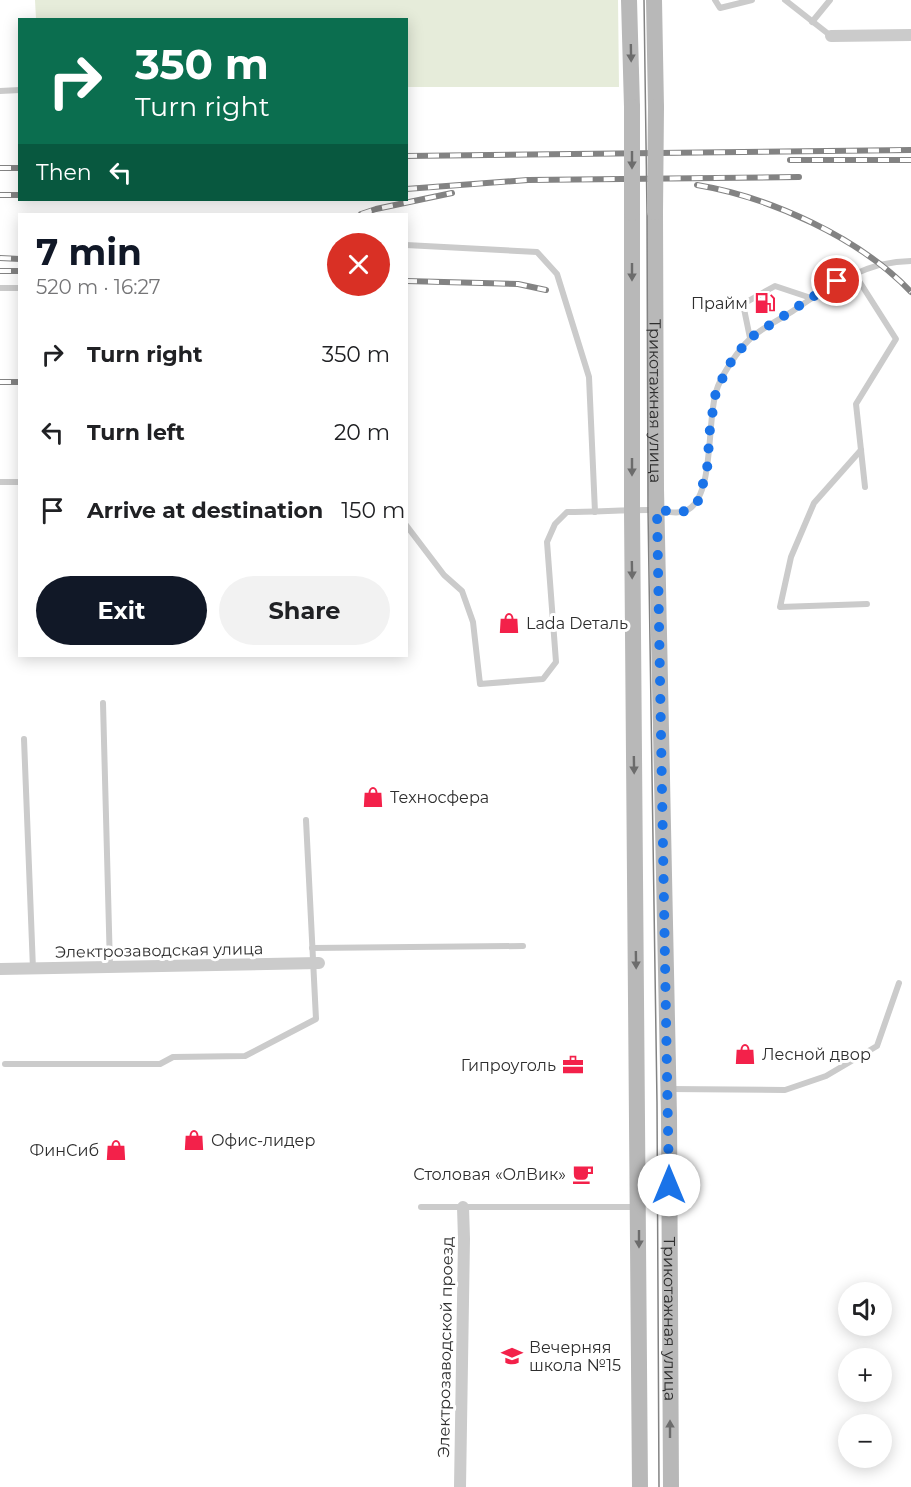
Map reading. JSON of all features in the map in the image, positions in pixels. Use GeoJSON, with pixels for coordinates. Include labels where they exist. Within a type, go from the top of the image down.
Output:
{"type":"FeatureCollection","features":[{"type":"Feature","properties":{"kind":"main road","name":"Трикотажная улица"},"geometry":{"type":"LineString","coordinates":[[629,0],[632,107],[632,511],[640,1487]]}},
{"type":"Feature","properties":{"kind":"main road","name":"Трикотажная улица"},"geometry":{"type":"LineString","coordinates":[[654,0],[657,510],[668,1089],[671,1487]]}},
{"type":"Feature","properties":{"kind":"street"},"geometry":{"type":"LineString","coordinates":[[831,36],[911,35]]}},
{"type":"Feature","properties":{"kind":"street","name":"Электрозаводская улица"},"geometry":{"type":"LineString","coordinates":[[0,969],[316,964]]}},
{"type":"Feature","properties":{"kind":"street","name":"Электрозаводской проезд"},"geometry":{"type":"LineString","coordinates":[[460,1487],[463,1207]]}},
{"type":"Feature","properties":{"kind":"lane"},"geometry":{"type":"LineString","coordinates":[[715,0],[720,8],[752,0]]}},
{"type":"Feature","properties":{"kind":"lane"},"geometry":{"type":"LineString","coordinates":[[785,0],[831,36]]}},
{"type":"Feature","properties":{"kind":"lane"},"geometry":{"type":"LineString","coordinates":[[812,21],[830,0]]}},
{"type":"Feature","properties":{"kind":"lane"},"geometry":{"type":"LineString","coordinates":[[0,90],[18,90]]}},
{"type":"Feature","properties":{"kind":"lane"},"geometry":{"type":"LineString","coordinates":[[408,245],[537,252],[557,274],[589,377],[595,512]]}},
{"type":"Feature","properties":{"kind":"lane"},"geometry":{"type":"LineString","coordinates":[[408,528],[444,575],[462,591],[473,622],[480,684],[543,679],[556,662],[547,542],[555,524],[567,512],[687,511],[698,501],[707,470],[716,391],[732,360],[750,338],[837,281],[868,267],[911,261]]}},
{"type":"Feature","properties":{"kind":"lane"},"geometry":{"type":"LineString","coordinates":[[854,273],[896,339],[856,404],[865,487]]}},
{"type":"Feature","properties":{"kind":"lane"},"geometry":{"type":"LineString","coordinates":[[750,338],[743,304],[776,286],[811,298]]}},
{"type":"Feature","properties":{"kind":"lane"},"geometry":{"type":"LineString","coordinates":[[0,288],[18,288]]}},
{"type":"Feature","properties":{"kind":"lane"},"geometry":{"type":"LineString","coordinates":[[861,450],[814,503],[791,557],[780,608],[867,604]]}},
{"type":"Feature","properties":{"kind":"lane"},"geometry":{"type":"LineString","coordinates":[[0,482],[18,482]]}},
{"type":"Feature","properties":{"kind":"lane"},"geometry":{"type":"LineString","coordinates":[[103,703],[110,967]]}},
{"type":"Feature","properties":{"kind":"lane"},"geometry":{"type":"LineString","coordinates":[[24,739],[33,969]]}},
{"type":"Feature","properties":{"kind":"lane"},"geometry":{"type":"LineString","coordinates":[[5,1064],[160,1064],[173,1057],[245,1056],[316,1019],[316,964],[312,948],[306,820]]}},
{"type":"Feature","properties":{"kind":"lane"},"geometry":{"type":"LineString","coordinates":[[312,948],[523,946]]}},
{"type":"Feature","properties":{"kind":"lane"},"geometry":{"type":"LineString","coordinates":[[668,1089],[785,1090],[826,1076],[877,1046],[899,983]]}},
{"type":"Feature","properties":{"kind":"lane"},"geometry":{"type":"LineString","coordinates":[[421,1207],[639,1207]]}},
{"type":"Feature","properties":{"kind":"green space"},"geometry":{"type":"Polygon","coordinates":[[[35,0],[618,0],[619,87],[408,87],[408,18],[36,18],[35,0]]]}},
{"type":"Feature","properties":{"kind":"tram line"},"geometry":{"type":"LineString","coordinates":[[644,0],[648,510],[657,1102],[659,1487]]}},
{"type":"Feature","properties":{"kind":"railway"},"geometry":{"type":"LineString","coordinates":[[408,156],[911,150]]}},
{"type":"Feature","properties":{"kind":"railway"},"geometry":{"type":"LineString","coordinates":[[790,160],[911,160]]}},
{"type":"Feature","properties":{"kind":"railway"},"geometry":{"type":"LineString","coordinates":[[0,168],[18,168]]}},
{"type":"Feature","properties":{"kind":"railway"},"geometry":{"type":"LineString","coordinates":[[408,189],[528,180],[799,177]]}},
{"type":"Feature","properties":{"kind":"railway"},"geometry":{"type":"LineString","coordinates":[[697,185],[754,199],[812,223],[866,254],[911,292]]}},
{"type":"Feature","properties":{"kind":"railway"},"geometry":{"type":"LineString","coordinates":[[364,213],[452,193]]}},
{"type":"Feature","properties":{"kind":"railway"},"geometry":{"type":"LineString","coordinates":[[0,195],[18,195]]}},
{"type":"Feature","properties":{"kind":"railway"},"geometry":{"type":"LineString","coordinates":[[0,258],[18,259]]}},
{"type":"Feature","properties":{"kind":"railway"},"geometry":{"type":"LineString","coordinates":[[0,271],[18,271]]}},
{"type":"Feature","properties":{"kind":"railway"},"geometry":{"type":"LineString","coordinates":[[408,281],[518,284],[546,290]]}},
{"type":"Feature","properties":{"kind":"railway"},"geometry":{"type":"LineString","coordinates":[[0,382],[18,382]]}},
{"type":"Feature","properties":{"kind":"place","name":"Прайм"},"geometry":{"type":"Point","coordinates":[765,303]}},
{"type":"Feature","properties":{"kind":"place","name":"Lada Dеталь"},"geometry":{"type":"Point","coordinates":[509,623]}},
{"type":"Feature","properties":{"kind":"place","name":"Техносфера"},"geometry":{"type":"Point","coordinates":[373,797]}},
{"type":"Feature","properties":{"kind":"place","name":"Лесной двор"},"geometry":{"type":"Point","coordinates":[745,1054]}},
{"type":"Feature","properties":{"kind":"place","name":"Гипроуголь"},"geometry":{"type":"Point","coordinates":[573,1065]}},
{"type":"Feature","properties":{"kind":"place","name":"Офис-лидер"},"geometry":{"type":"Point","coordinates":[194,1140]}},
{"type":"Feature","properties":{"kind":"place","name":"ФинСиб"},"geometry":{"type":"Point","coordinates":[116,1150]}},
{"type":"Feature","properties":{"kind":"place","name":"Столовая «ОлВик»"},"geometry":{"type":"Point","coordinates":[583,1174]}},
{"type":"Feature","properties":{"kind":"place","name":"Вечерняя школа №15"},"geometry":{"type":"Point","coordinates":[512,1356]}},
{"type":"Feature","properties":{"kind":"route"},"geometry":{"type":"LineString","coordinates":[[669,1185],[657,510],[687,511],[698,501],[707,470],[716,391],[732,360],[750,338],[837,281]]}}]}
